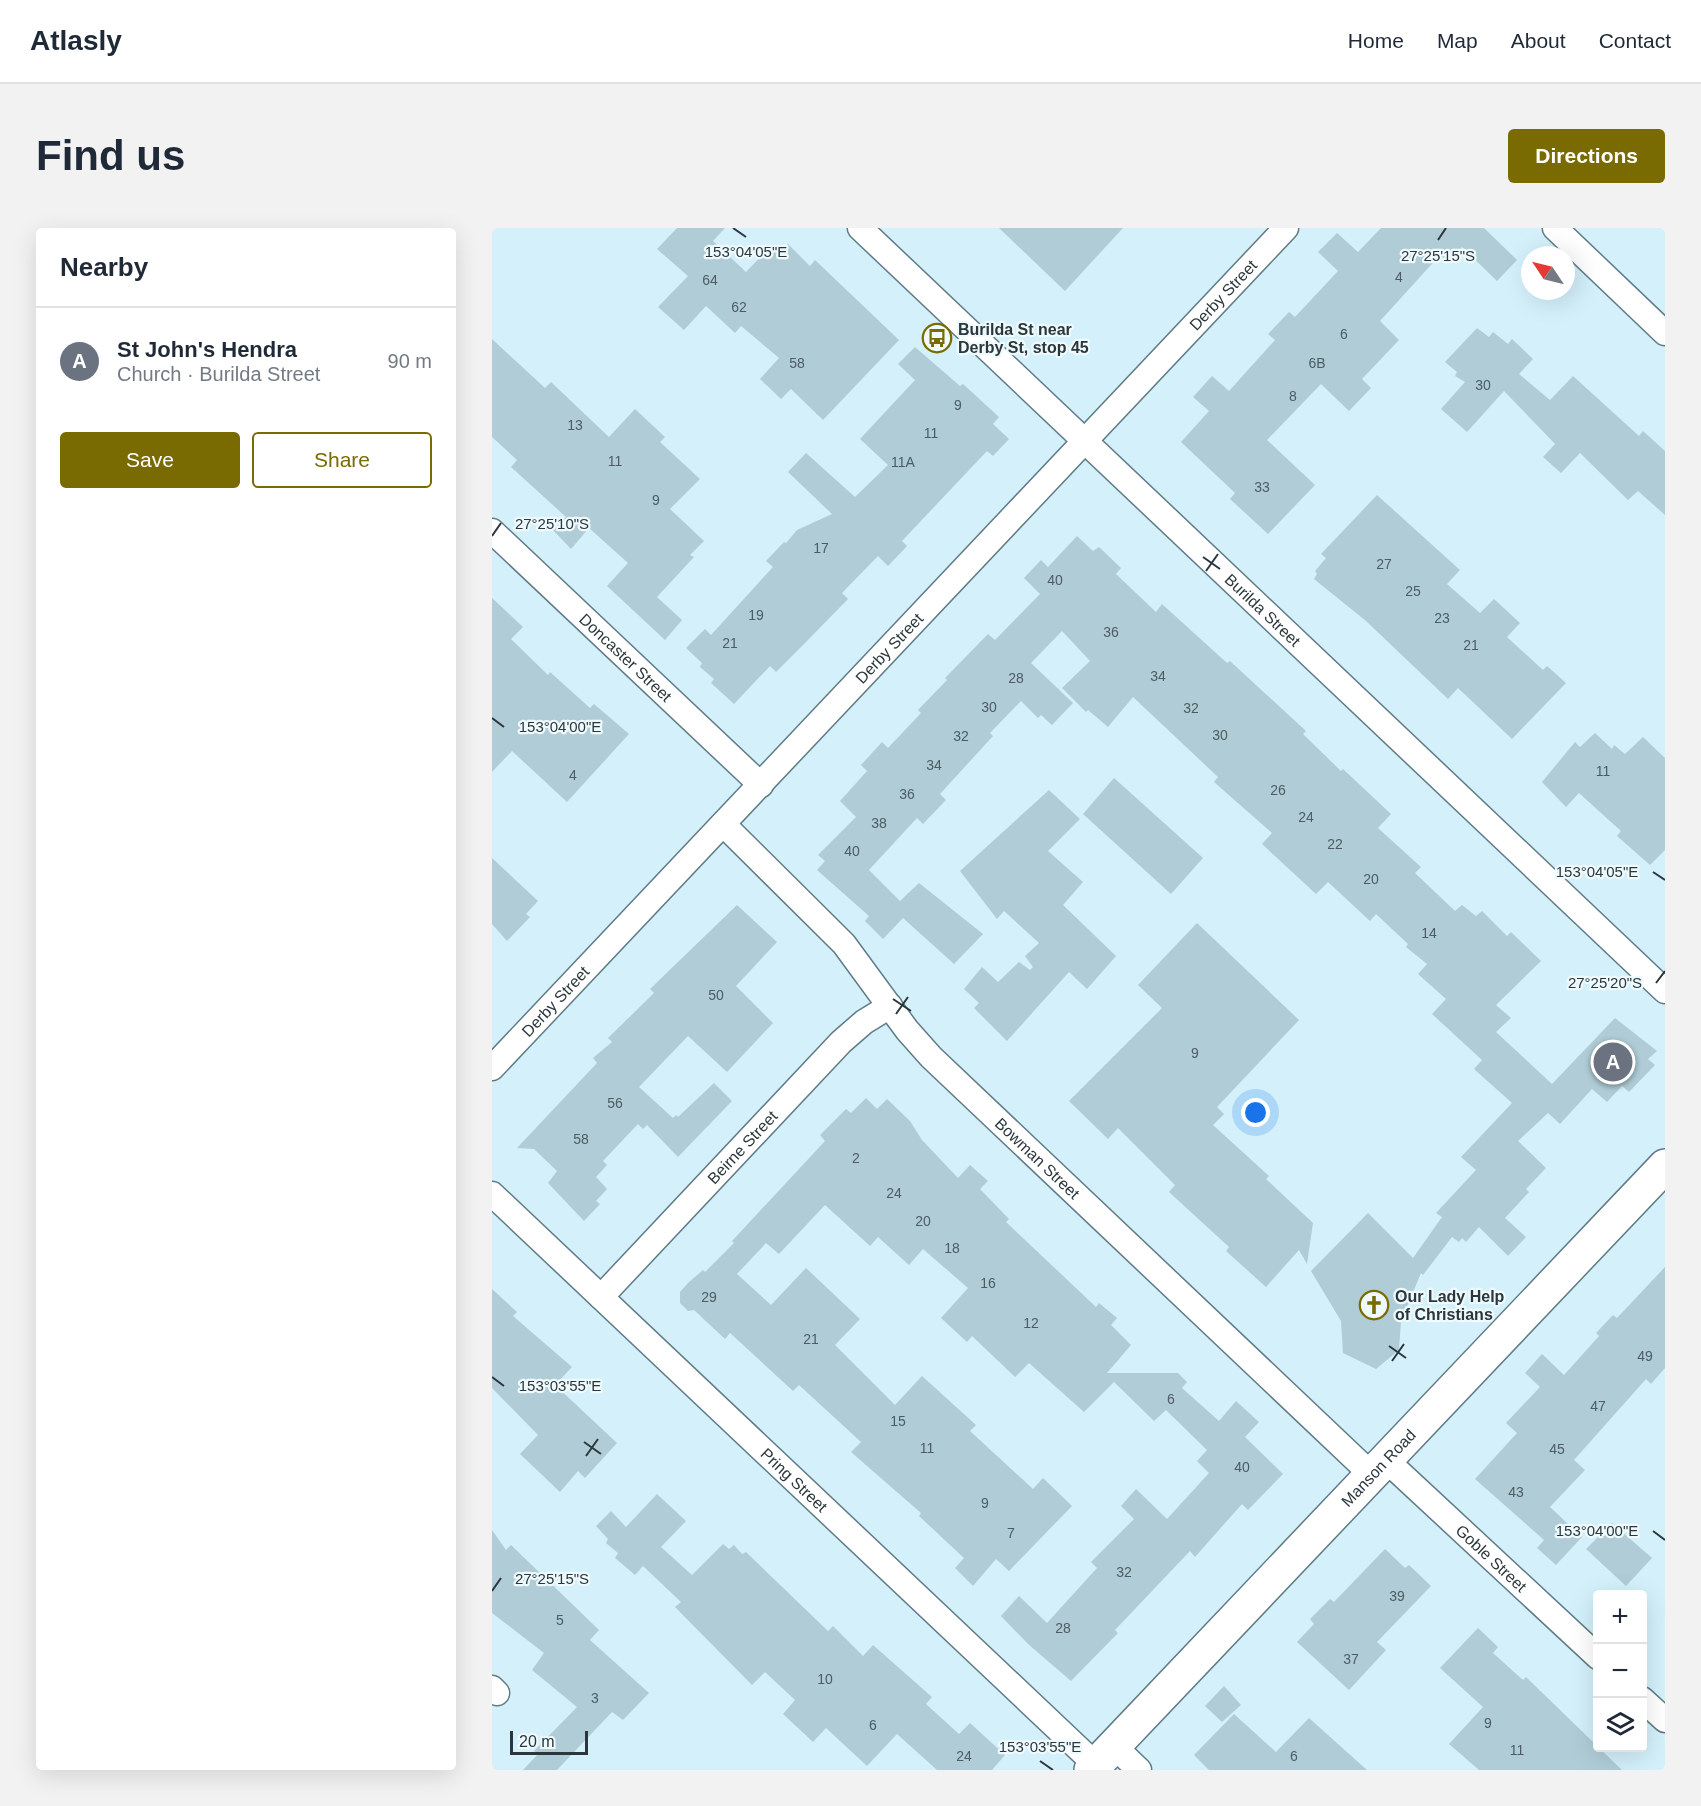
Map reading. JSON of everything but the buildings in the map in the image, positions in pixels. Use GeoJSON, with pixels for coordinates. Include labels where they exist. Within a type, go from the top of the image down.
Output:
{"type":"FeatureCollection","features":[{"type":"Feature","properties":{"kind":"street","name":"Burilda Street"},"geometry":{"type":"LineString","coordinates":[[860,228],[1665,991]]}},
{"type":"Feature","properties":{"kind":"street","name":"Derby Street"},"geometry":{"type":"LineString","coordinates":[[492,1068],[1286,228]]}},
{"type":"Feature","properties":{"kind":"street"},"geometry":{"type":"LineString","coordinates":[[1555,228],[1665,333]]}},
{"type":"Feature","properties":{"kind":"street","name":"Doncaster Street"},"geometry":{"type":"LineString","coordinates":[[492,531],[761,785]]}},
{"type":"Feature","properties":{"kind":"street","name":"Bowman Street"},"geometry":{"type":"LineString","coordinates":[[723,824],[844,944],[931,1057],[1379,1468]]}},
{"type":"Feature","properties":{"kind":"street","name":"Beirne Street"},"geometry":{"type":"LineString","coordinates":[[602,1297],[841,1042],[864,1022],[890,1006]]}},
{"type":"Feature","properties":{"kind":"street","name":"Manson Road"},"geometry":{"type":"LineString","coordinates":[[1100,1761],[1663,1173]]}},
{"type":"Feature","properties":{"kind":"street","name":"Pring Street"},"geometry":{"type":"LineString","coordinates":[[492,1194],[1100,1761],[1139,1770]]}},
{"type":"Feature","properties":{"kind":"street","name":"Goble Street"},"geometry":{"type":"LineString","coordinates":[[1379,1468],[1593,1653]]}},
{"type":"Feature","properties":{"kind":"street"},"geometry":{"type":"LineString","coordinates":[[1647,1704],[1665,1720]]}},
{"type":"Feature","properties":{"kind":"place","name":"Burilda St near Derby St, stop 45"},"geometry":{"type":"Point","coordinates":[937,338]}},
{"type":"Feature","properties":{"kind":"place","name":"St John's Hendra"},"geometry":{"type":"Point","coordinates":[1613,1062]}},
{"type":"Feature","properties":{"kind":"place","name":"Our Lady Help of Christians"},"geometry":{"type":"Point","coordinates":[1374,1305]}}]}
